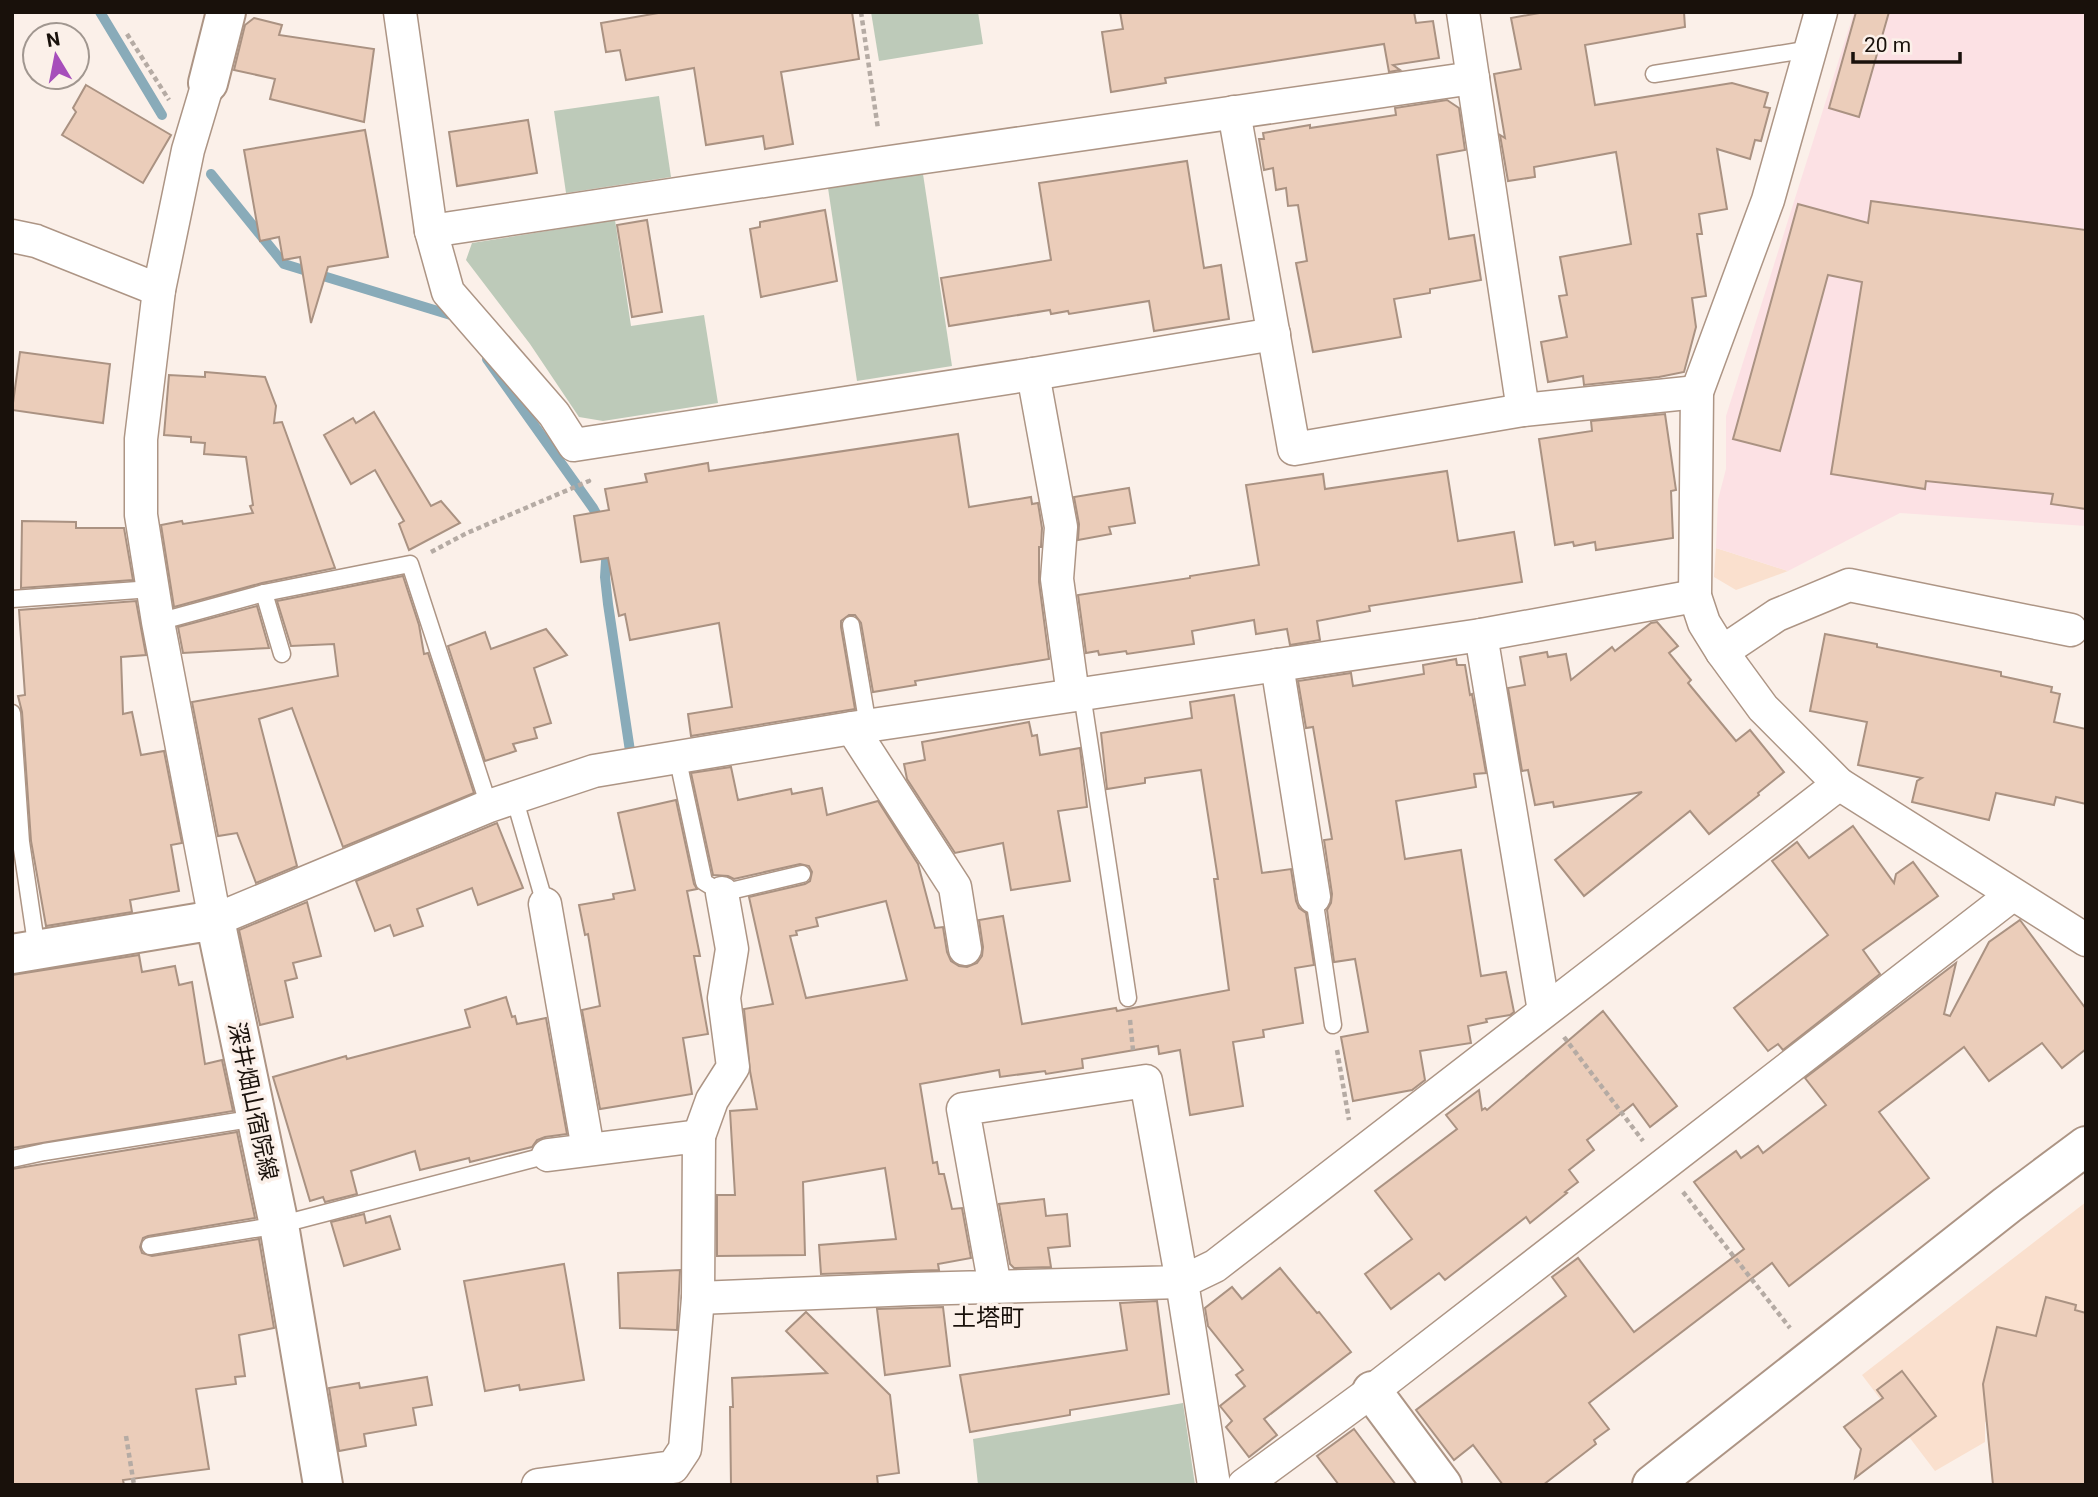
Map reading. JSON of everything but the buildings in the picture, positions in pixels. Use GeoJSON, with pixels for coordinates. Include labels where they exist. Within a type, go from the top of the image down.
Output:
{"type":"FeatureCollection","features":[{"type":"Feature","properties":{"kind":"main road"},"geometry":{"type":"LineString","coordinates":[[208,83],[226,12]]}},
{"type":"Feature","properties":{"kind":"main road"},"geometry":{"type":"LineString","coordinates":[[25,952],[215,920]]}},
{"type":"Feature","properties":{"kind":"main road","name":"深井畑山宿院線"},"geometry":{"type":"LineString","coordinates":[[215,920],[279,1225],[323,1485]]}},
{"type":"Feature","properties":{"kind":"main road"},"geometry":{"type":"LineString","coordinates":[[1652,1485],[1985,1222],[2086,1146]]}},
{"type":"Feature","properties":{"kind":"main road"},"geometry":{"type":"LineString","coordinates":[[1372,1391],[1442,1485]]}},
{"type":"Feature","properties":{"kind":"street"},"geometry":{"type":"LineString","coordinates":[[400,12],[431,231],[448,292],[554,414],[574,445],[1274,334]]}},
{"type":"Feature","properties":{"kind":"street"},"geometry":{"type":"LineString","coordinates":[[1463,12],[1523,410]]}},
{"type":"Feature","properties":{"kind":"street"},"geometry":{"type":"LineString","coordinates":[[1821,12],[1768,200],[1697,392],[1695,596],[1703,622],[1763,708],[1839,784],[2086,940]]}},
{"type":"Feature","properties":{"kind":"street"},"geometry":{"type":"LineString","coordinates":[[431,231],[1474,78]]}},
{"type":"Feature","properties":{"kind":"street"},"geometry":{"type":"LineString","coordinates":[[208,83],[196,121],[159,290],[141,439],[141,515],[158,622],[215,920],[501,801],[594,771],[860,727],[1480,635],[1695,596]]}},
{"type":"Feature","properties":{"kind":"street"},"geometry":{"type":"LineString","coordinates":[[1234,112],[1294,449],[1523,410],[1697,392]]}},
{"type":"Feature","properties":{"kind":"street"},"geometry":{"type":"LineString","coordinates":[[12,236],[36,241],[159,290]]}},
{"type":"Feature","properties":{"kind":"street"},"geometry":{"type":"LineString","coordinates":[[1033,374],[1061,527],[1056,579],[1077,695]]}},
{"type":"Feature","properties":{"kind":"street"},"geometry":{"type":"LineString","coordinates":[[1722,652],[1777,614],[1849,585],[2071,630]]}},
{"type":"Feature","properties":{"kind":"street"},"geometry":{"type":"LineString","coordinates":[[1480,635],[1544,1011]]}},
{"type":"Feature","properties":{"kind":"street"},"geometry":{"type":"LineString","coordinates":[[1277,665],[1314,897]]}},
{"type":"Feature","properties":{"kind":"street"},"geometry":{"type":"LineString","coordinates":[[860,727],[955,887],[965,949]]}},
{"type":"Feature","properties":{"kind":"street"},"geometry":{"type":"LineString","coordinates":[[698,1298],[1182,1282],[1215,1266],[1839,784]]}},
{"type":"Feature","properties":{"kind":"street"},"geometry":{"type":"LineString","coordinates":[[538,1485],[629,1479],[673,1467],[685,1449],[698,1298],[699,1136],[712,1100],[733,1067],[724,998],[732,949],[722,893]]}},
{"type":"Feature","properties":{"kind":"street"},"geometry":{"type":"LineString","coordinates":[[1244,1485],[1372,1391],[2012,895]]}},
{"type":"Feature","properties":{"kind":"street"},"geometry":{"type":"LineString","coordinates":[[545,904],[588,1149]]}},
{"type":"Feature","properties":{"kind":"street"},"geometry":{"type":"LineString","coordinates":[[995,1287],[963,1109],[1146,1081],[1182,1282],[1214,1485]]}},
{"type":"Feature","properties":{"kind":"street"},"geometry":{"type":"LineString","coordinates":[[548,1154],[699,1136]]}},
{"type":"Feature","properties":{"kind":"lane"},"geometry":{"type":"LineString","coordinates":[[1654,74],[1811,49]]}},
{"type":"Feature","properties":{"kind":"lane"},"geometry":{"type":"LineString","coordinates":[[158,622],[264,593],[410,564],[501,801],[545,904]]}},
{"type":"Feature","properties":{"kind":"lane"},"geometry":{"type":"LineString","coordinates":[[12,599],[152,589]]}},
{"type":"Feature","properties":{"kind":"lane"},"geometry":{"type":"LineString","coordinates":[[264,593],[282,654]]}},
{"type":"Feature","properties":{"kind":"lane"},"geometry":{"type":"LineString","coordinates":[[850,625],[860,727]]}},
{"type":"Feature","properties":{"kind":"lane"},"geometry":{"type":"LineString","coordinates":[[1077,695],[1128,998]]}},
{"type":"Feature","properties":{"kind":"lane"},"geometry":{"type":"LineString","coordinates":[[12,713],[22,842],[25,952]]}},
{"type":"Feature","properties":{"kind":"lane"},"geometry":{"type":"LineString","coordinates":[[677,756],[704,882],[722,893],[802,874]]}},
{"type":"Feature","properties":{"kind":"lane"},"geometry":{"type":"LineString","coordinates":[[1314,897],[1333,1024]]}},
{"type":"Feature","properties":{"kind":"lane"},"geometry":{"type":"LineString","coordinates":[[12,1159],[257,1118]]}},
{"type":"Feature","properties":{"kind":"lane"},"geometry":{"type":"LineString","coordinates":[[150,1246],[279,1225],[548,1154]]}},
{"type":"Feature","properties":{"kind":"path"},"geometry":{"type":"LineString","coordinates":[[861,12],[883,163]]}},
{"type":"Feature","properties":{"kind":"path"},"geometry":{"type":"LineString","coordinates":[[127,34],[176,110],[196,121]]}},
{"type":"Feature","properties":{"kind":"path"},"geometry":{"type":"LineString","coordinates":[[410,564],[467,533],[577,486]]}},
{"type":"Feature","properties":{"kind":"path"},"geometry":{"type":"LineString","coordinates":[[1128,998],[1135,1082]]}},
{"type":"Feature","properties":{"kind":"path"},"geometry":{"type":"LineString","coordinates":[[1333,1024],[1355,1158]]}},
{"type":"Feature","properties":{"kind":"path"},"geometry":{"type":"LineString","coordinates":[[126,1436],[134,1485]]}},
{"type":"Feature","properties":{"kind":"shaded area"},"geometry":{"type":"Polygon","coordinates":[[[1854,12],[2086,12],[2086,526],[1900,513],[1788,571],[1716,548],[1718,500],[1726,469],[1726,416],[1854,12]]]}},
{"type":"Feature","properties":{"kind":"shaded area"},"geometry":{"type":"Polygon","coordinates":[[[1716,548],[1788,571],[1736,590],[1714,577],[1716,548]]]}},
{"type":"Feature","properties":{"kind":"shaded area"},"geometry":{"type":"Polygon","coordinates":[[[2086,1202],[2086,1349],[2033,1335],[2013,1417],[1985,1422],[1985,1442],[1935,1471],[1862,1375],[2086,1202]]]}},
{"type":"Feature","properties":{"kind":"green space"},"geometry":{"type":"Polygon","coordinates":[[[871,12],[978,12],[983,44],[879,61],[871,12]]]}},
{"type":"Feature","properties":{"kind":"green space"},"geometry":{"type":"Polygon","coordinates":[[[659,96],[671,177],[566,193],[554,111],[659,96]]]}},
{"type":"Feature","properties":{"kind":"green space"},"geometry":{"type":"Polygon","coordinates":[[[923,174],[952,366],[857,381],[828,188],[923,174]]]}},
{"type":"Feature","properties":{"kind":"green space"},"geometry":{"type":"Polygon","coordinates":[[[615,220],[631,326],[704,315],[718,403],[603,421],[579,417],[530,344],[466,260],[472,243],[615,220]]]}},
{"type":"Feature","properties":{"kind":"green space"},"geometry":{"type":"Polygon","coordinates":[[[1183,1403],[1195,1485],[978,1485],[973,1439],[1183,1403]]]}},
{"type":"Feature","properties":{"kind":"waterway"},"geometry":{"type":"LineString","coordinates":[[100,12],[162,115]]}},
{"type":"Feature","properties":{"kind":"waterway"},"geometry":{"type":"LineString","coordinates":[[211,174],[284,264],[454,316]]}},
{"type":"Feature","properties":{"kind":"waterway"},"geometry":{"type":"LineString","coordinates":[[487,359],[602,524]]}},
{"type":"Feature","properties":{"kind":"waterway"},"geometry":{"type":"LineString","coordinates":[[607,546],[605,577],[608,604],[630,751]]}},
{"type":"Feature","properties":{"kind":"district","name":"土塔町"},"geometry":{"type":"Point","coordinates":[988,1318]}}]}
